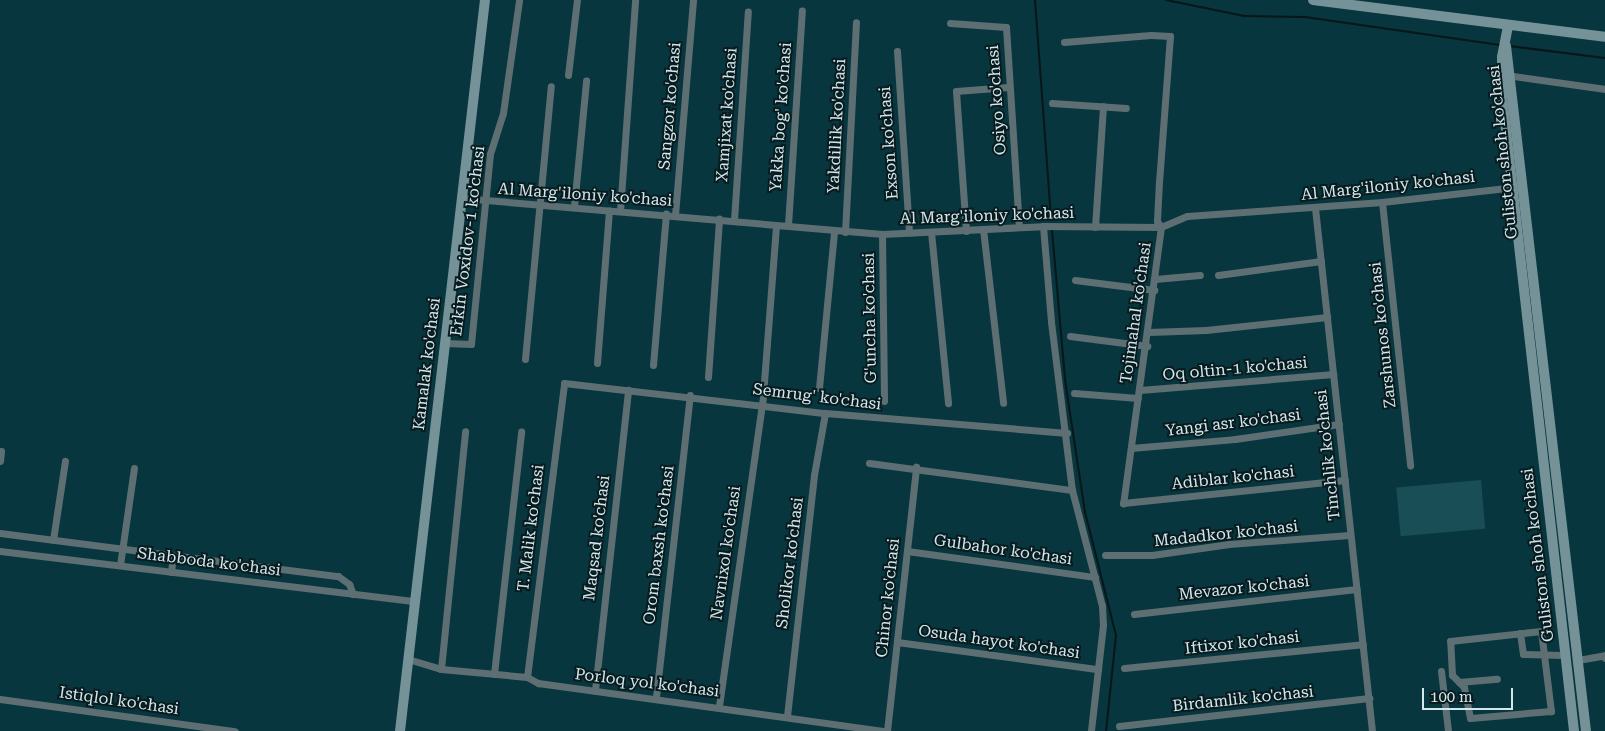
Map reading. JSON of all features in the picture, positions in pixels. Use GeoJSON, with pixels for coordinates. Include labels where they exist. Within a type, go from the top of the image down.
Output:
{"type":"FeatureCollection","features":[{"type":"Feature","properties":{"kind":"main road","name":"Kamalak ko'chasi"},"geometry":{"type":"LineString","coordinates":[[400,731],[485,0]]}},
{"type":"Feature","properties":{"kind":"main road"},"geometry":{"type":"LineString","coordinates":[[1313,0],[1508,29],[1605,37]]}},
{"type":"Feature","properties":{"kind":"main road","name":"Guliston shoh ko'chasi"},"geometry":{"type":"LineString","coordinates":[[1508,29],[1506,75],[1516,186],[1564,654],[1574,731]]}},
{"type":"Feature","properties":{"kind":"main road","name":"Guliston shoh ko'chasi"},"geometry":{"type":"LineString","coordinates":[[1516,186],[1586,731]]}},
{"type":"Feature","properties":{"kind":"street","name":"Erkin Voxidov-1 ko'chasi"},"geometry":{"type":"LineString","coordinates":[[445,343],[471,344],[490,154],[503,113],[519,0]]}},
{"type":"Feature","properties":{"kind":"street"},"geometry":{"type":"LineString","coordinates":[[568,75],[577,0]]}},
{"type":"Feature","properties":{"kind":"street"},"geometry":{"type":"LineString","coordinates":[[620,211],[635,0]]}},
{"type":"Feature","properties":{"kind":"street","name":"Sangzor ko'chasi"},"geometry":{"type":"LineString","coordinates":[[675,215],[693,0]]}},
{"type":"Feature","properties":{"kind":"street","name":"Yakka bog' ko'chasi"},"geometry":{"type":"LineString","coordinates":[[788,225],[802,10]]}},
{"type":"Feature","properties":{"kind":"street","name":"Xamjixat ko'chasi"},"geometry":{"type":"LineString","coordinates":[[734,220],[748,12]]}},
{"type":"Feature","properties":{"kind":"street","name":"Yakdillik ko'chasi"},"geometry":{"type":"LineString","coordinates":[[845,232],[856,22]]}},
{"type":"Feature","properties":{"kind":"street","name":"Osiyo ko'chasi"},"geometry":{"type":"LineString","coordinates":[[950,23],[1006,27],[1020,227]]}},
{"type":"Feature","properties":{"kind":"street","name":"Tojimahal ko'chasi"},"geometry":{"type":"LineString","coordinates":[[1064,42],[1151,35],[1170,36],[1159,181],[1158,221],[1161,227],[1149,332],[1123,503]]}},
{"type":"Feature","properties":{"kind":"street","name":"Exson ko'chasi"},"geometry":{"type":"LineString","coordinates":[[897,51],[909,233]]}},
{"type":"Feature","properties":{"kind":"street"},"geometry":{"type":"LineString","coordinates":[[1506,75],[1605,89]]}},
{"type":"Feature","properties":{"kind":"street"},"geometry":{"type":"LineString","coordinates":[[574,206],[586,81]]}},
{"type":"Feature","properties":{"kind":"street"},"geometry":{"type":"LineString","coordinates":[[525,359],[551,86]]}},
{"type":"Feature","properties":{"kind":"street"},"geometry":{"type":"LineString","coordinates":[[966,231],[956,91],[1009,87]]}},
{"type":"Feature","properties":{"kind":"street"},"geometry":{"type":"LineString","coordinates":[[1052,103],[1126,108]]}},
{"type":"Feature","properties":{"kind":"street"},"geometry":{"type":"LineString","coordinates":[[1095,227],[1103,106]]}},
{"type":"Feature","properties":{"kind":"street","name":"Al Marg'iloniy ko'chasi"},"geometry":{"type":"LineString","coordinates":[[462,198],[486,202],[574,206],[719,218],[834,231],[882,234],[1043,226],[1161,227],[1187,216],[1382,202],[1516,186]]}},
{"type":"Feature","properties":{"kind":"street","name":"Zarshunos ko'chasi"},"geometry":{"type":"LineString","coordinates":[[1382,202],[1410,466]]}},
{"type":"Feature","properties":{"kind":"street","name":"Tinchlik ko'chasi"},"geometry":{"type":"LineString","coordinates":[[1315,208],[1372,731]]}},
{"type":"Feature","properties":{"kind":"street"},"geometry":{"type":"LineString","coordinates":[[597,363],[609,210]]}},
{"type":"Feature","properties":{"kind":"street"},"geometry":{"type":"LineString","coordinates":[[653,365],[666,214]]}},
{"type":"Feature","properties":{"kind":"street"},"geometry":{"type":"LineString","coordinates":[[708,377],[719,218]]}},
{"type":"Feature","properties":{"kind":"street"},"geometry":{"type":"LineString","coordinates":[[759,404],[770,315],[776,224]]}},
{"type":"Feature","properties":{"kind":"street"},"geometry":{"type":"LineString","coordinates":[[1043,226],[1051,322],[1065,417],[1072,490],[1096,577],[1103,625],[1091,731]]}},
{"type":"Feature","properties":{"kind":"street"},"geometry":{"type":"LineString","coordinates":[[983,230],[1003,403]]}},
{"type":"Feature","properties":{"kind":"street"},"geometry":{"type":"LineString","coordinates":[[819,388],[834,231]]}},
{"type":"Feature","properties":{"kind":"street"},"geometry":{"type":"LineString","coordinates":[[931,232],[948,403]]}},
{"type":"Feature","properties":{"kind":"street","name":"G'uncha ko'chasi"},"geometry":{"type":"LineString","coordinates":[[882,234],[884,401]]}},
{"type":"Feature","properties":{"kind":"street"},"geometry":{"type":"LineString","coordinates":[[1218,275],[1321,261]]}},
{"type":"Feature","properties":{"kind":"street"},"geometry":{"type":"LineString","coordinates":[[1155,279],[1200,275]]}},
{"type":"Feature","properties":{"kind":"street"},"geometry":{"type":"LineString","coordinates":[[1074,280],[1154,290]]}},
{"type":"Feature","properties":{"kind":"street"},"geometry":{"type":"LineString","coordinates":[[1149,332],[1206,330],[1327,317]]}},
{"type":"Feature","properties":{"kind":"street"},"geometry":{"type":"LineString","coordinates":[[1070,336],[1147,346]]}},
{"type":"Feature","properties":{"kind":"street","name":"Oq oltin-1 ko'chasi"},"geometry":{"type":"LineString","coordinates":[[1140,390],[1333,374]]}},
{"type":"Feature","properties":{"kind":"street","name":"Semrug' ko'chasi"},"geometry":{"type":"LineString","coordinates":[[564,383],[690,395],[825,414],[1067,433]]}},
{"type":"Feature","properties":{"kind":"street","name":"T. Malik ko'chasi"},"geometry":{"type":"LineString","coordinates":[[527,677],[564,383]]}},
{"type":"Feature","properties":{"kind":"street","name":"Maqsad ko'chasi"},"geometry":{"type":"LineString","coordinates":[[595,690],[628,390]]}},
{"type":"Feature","properties":{"kind":"street"},"geometry":{"type":"LineString","coordinates":[[1074,393],[1138,398]]}},
{"type":"Feature","properties":{"kind":"street","name":"Orom baxsh ko'chasi"},"geometry":{"type":"LineString","coordinates":[[656,697],[690,395]]}},
{"type":"Feature","properties":{"kind":"street","name":"Navnixol ko'chasi"},"geometry":{"type":"LineString","coordinates":[[720,706],[759,404]]}},
{"type":"Feature","properties":{"kind":"street","name":"Sholikor ko'chasi"},"geometry":{"type":"LineString","coordinates":[[787,716],[814,475],[825,414]]}},
{"type":"Feature","properties":{"kind":"street","name":"Yangi asr ko'chasi"},"geometry":{"type":"LineString","coordinates":[[1130,448],[1234,439],[1339,424]]}},
{"type":"Feature","properties":{"kind":"street"},"geometry":{"type":"LineString","coordinates":[[441,669],[465,431]]}},
{"type":"Feature","properties":{"kind":"street"},"geometry":{"type":"LineString","coordinates":[[494,674],[522,432]]}},
{"type":"Feature","properties":{"kind":"street"},"geometry":{"type":"LineString","coordinates":[[0,462],[1,451]]}},
{"type":"Feature","properties":{"kind":"street"},"geometry":{"type":"LineString","coordinates":[[53,540],[65,461]]}},
{"type":"Feature","properties":{"kind":"street"},"geometry":{"type":"LineString","coordinates":[[869,463],[916,467],[1072,490]]}},
{"type":"Feature","properties":{"kind":"street","name":"Chinor ko'chasi"},"geometry":{"type":"LineString","coordinates":[[886,731],[916,467]]}},
{"type":"Feature","properties":{"kind":"street"},"geometry":{"type":"LineString","coordinates":[[120,566],[134,468]]}},
{"type":"Feature","properties":{"kind":"street","name":"Adiblar ko'chasi"},"geometry":{"type":"LineString","coordinates":[[1123,503],[1345,480]]}},
{"type":"Feature","properties":{"kind":"street"},"geometry":{"type":"LineString","coordinates":[[0,533],[338,576],[350,584],[353,594]]}},
{"type":"Feature","properties":{"kind":"street","name":"Madadkor ko'chasi"},"geometry":{"type":"LineString","coordinates":[[1105,555],[1152,555],[1228,544],[1350,535]]}},
{"type":"Feature","properties":{"kind":"street","name":"Gulbahor ko'chasi"},"geometry":{"type":"LineString","coordinates":[[907,550],[1096,577]]}},
{"type":"Feature","properties":{"kind":"street","name":"Shabboda ko'chasi"},"geometry":{"type":"LineString","coordinates":[[0,551],[415,601]]}},
{"type":"Feature","properties":{"kind":"street"},"geometry":{"type":"LineString","coordinates":[[171,572],[173,556]]}},
{"type":"Feature","properties":{"kind":"street","name":"Mevazor ko'chasi"},"geometry":{"type":"LineString","coordinates":[[1134,614],[1357,589]]}},
{"type":"Feature","properties":{"kind":"street"},"geometry":{"type":"LineString","coordinates":[[1540,631],[1544,656],[1551,711],[1470,718],[1464,686],[1452,675],[1450,640],[1540,631]]}},
{"type":"Feature","properties":{"kind":"street"},"geometry":{"type":"LineString","coordinates":[[1520,633],[1523,654],[1544,656],[1564,654]]}},
{"type":"Feature","properties":{"kind":"street","name":"Osuda hayot ko'chasi"},"geometry":{"type":"LineString","coordinates":[[897,642],[1098,669]]}},
{"type":"Feature","properties":{"kind":"street","name":"Iftixor ko'chasi"},"geometry":{"type":"LineString","coordinates":[[1124,668],[1363,644]]}},
{"type":"Feature","properties":{"kind":"street"},"geometry":{"type":"LineString","coordinates":[[1578,660],[1605,656],[1605,658]]}},
{"type":"Feature","properties":{"kind":"street","name":"Porloq yol ko'chasi"},"geometry":{"type":"LineString","coordinates":[[408,659],[441,669],[527,677],[538,683],[656,697],[886,731]]}},
{"type":"Feature","properties":{"kind":"street"},"geometry":{"type":"LineString","coordinates":[[1441,671],[1448,731]]}},
{"type":"Feature","properties":{"kind":"street"},"geometry":{"type":"LineString","coordinates":[[1459,682],[1497,679]]}},
{"type":"Feature","properties":{"kind":"street","name":"Birdamlik ko'chasi"},"geometry":{"type":"LineString","coordinates":[[1120,726],[1369,698]]}},
{"type":"Feature","properties":{"kind":"street","name":"Istiqlol ko'chasi"},"geometry":{"type":"LineString","coordinates":[[0,699],[235,731]]}},
{"type":"Feature","properties":{"kind":"shaded area"},"geometry":{"type":"Polygon","coordinates":[[[1481,480],[1485,529],[1401,536],[1396,487],[1481,480]]]}},
{"type":"Feature","properties":{"kind":"waterway"},"geometry":{"type":"LineString","coordinates":[[1035,0],[1051,219]]}},
{"type":"Feature","properties":{"kind":"waterway"},"geometry":{"type":"LineString","coordinates":[[1166,0],[1244,16],[1305,17],[1500,45]]}},
{"type":"Feature","properties":{"kind":"waterway"},"geometry":{"type":"LineString","coordinates":[[1509,46],[1605,58]]}},
{"type":"Feature","properties":{"kind":"waterway"},"geometry":{"type":"LineString","coordinates":[[1052,230],[1065,380],[1085,512],[1116,635],[1106,731]]}}]}
